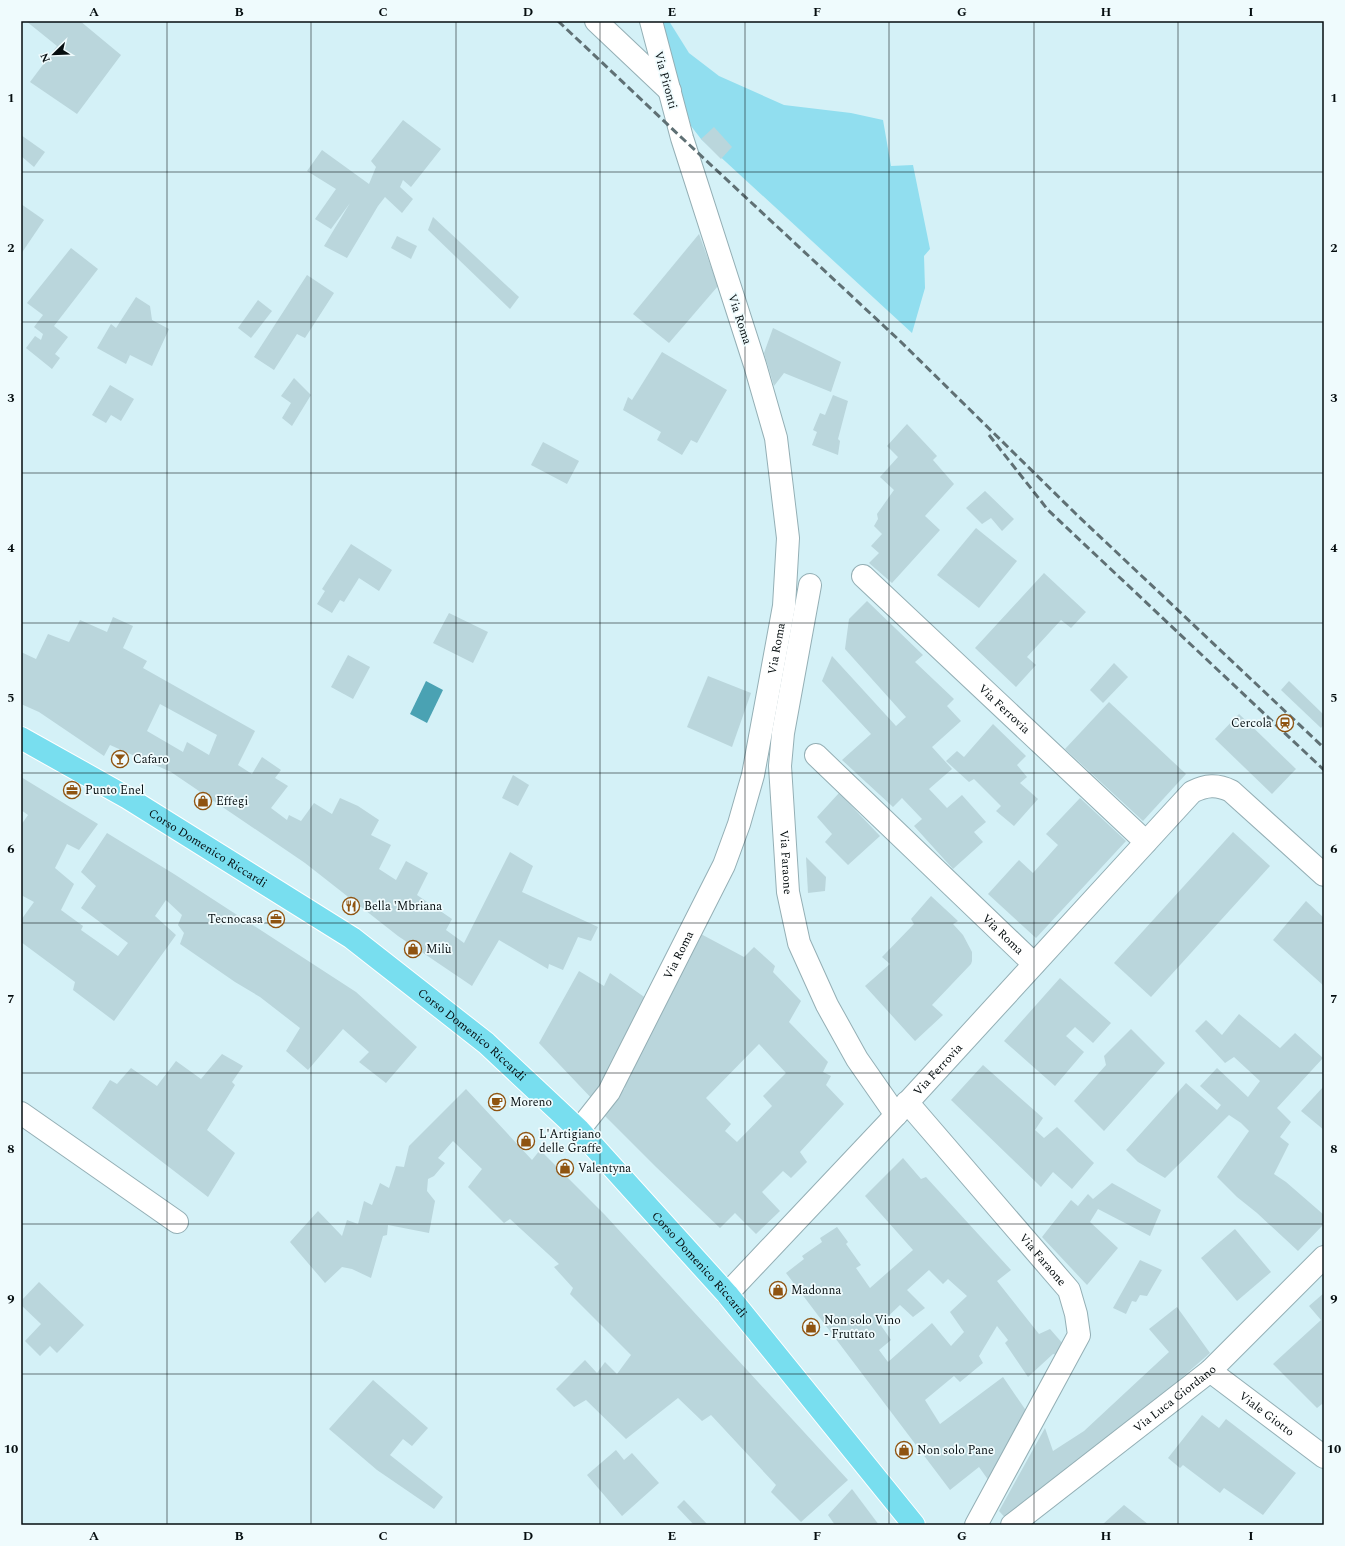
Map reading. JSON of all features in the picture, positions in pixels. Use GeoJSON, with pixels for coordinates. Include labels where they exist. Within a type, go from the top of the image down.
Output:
{"type":"FeatureCollection","features":[{"type":"Feature","properties":{"kind":"main road","name":"Corso Domenico Riccardi"},"geometry":{"type":"LineString","coordinates":[[21,738],[128,798],[352,938],[486,1043],[579,1130],[727,1294],[914,1525]]}},
{"type":"Feature","properties":{"kind":"street"},"geometry":{"type":"LineString","coordinates":[[596,21],[670,91]]}},
{"type":"Feature","properties":{"kind":"street","name":"Via Pironti"},"geometry":{"type":"LineString","coordinates":[[651,21],[682,138]]}},
{"type":"Feature","properties":{"kind":"street","name":"Via Roma"},"geometry":{"type":"LineString","coordinates":[[579,1130],[609,1092],[724,866],[739,824],[753,775],[784,606],[788,538],[776,438],[755,365],[682,138]]}},
{"type":"Feature","properties":{"kind":"street","name":"Via Ferrovia"},"geometry":{"type":"LineString","coordinates":[[863,576],[1146,842]]}},
{"type":"Feature","properties":{"kind":"street","name":"Via Faraone"},"geometry":{"type":"LineString","coordinates":[[810,585],[783,733],[780,766],[788,892],[799,943],[827,1005],[857,1059],[1069,1290],[1076,1314],[1079,1335],[976,1525]]}},
{"type":"Feature","properties":{"kind":"street","name":"Via Roma"},"geometry":{"type":"LineString","coordinates":[[816,755],[1034,964]]}},
{"type":"Feature","properties":{"kind":"street","name":"Via Ferrovia"},"geometry":{"type":"LineString","coordinates":[[727,1294],[902,1109],[1192,792],[1202,787],[1211,785],[1222,787],[1231,791],[1324,875]]}},
{"type":"Feature","properties":{"kind":"street"},"geometry":{"type":"LineString","coordinates":[[21,1113],[177,1222]]}},
{"type":"Feature","properties":{"kind":"street","name":"Via Luca Giordano"},"geometry":{"type":"LineString","coordinates":[[1012,1525],[1210,1371],[1324,1257]]}},
{"type":"Feature","properties":{"kind":"street","name":"Viale Giotto"},"geometry":{"type":"LineString","coordinates":[[1210,1371],[1324,1458]]}},
{"type":"Feature","properties":{"kind":"shaded area"},"geometry":{"type":"Polygon","coordinates":[[[659,21],[669,21],[689,53],[719,76],[784,105],[851,113],[883,120],[891,166],[913,165],[930,249],[924,256],[925,288],[912,333],[701,139],[691,126],[659,21]]]}},
{"type":"Feature","properties":{"kind":"shaded area"},"geometry":{"type":"Polygon","coordinates":[[[426,681],[443,690],[427,723],[410,714],[426,681]]]}},
{"type":"Feature","properties":{"kind":"building"},"geometry":{"type":"Polygon","coordinates":[[[26,21],[80,21],[121,55],[77,114],[30,82],[57,46],[26,21]]]}},
{"type":"Feature","properties":{"kind":"building"},"geometry":{"type":"Polygon","coordinates":[[[403,120],[441,149],[411,187],[403,180],[400,187],[413,199],[402,213],[385,197],[347,258],[324,246],[350,203],[331,229],[315,219],[336,189],[307,171],[322,150],[369,184],[376,167],[371,161],[403,120]]]}},
{"type":"Feature","properties":{"kind":"building"},"geometry":{"type":"Polygon","coordinates":[[[714,127],[732,147],[721,159],[701,139],[714,127]]]}},
{"type":"Feature","properties":{"kind":"building"},"geometry":{"type":"Polygon","coordinates":[[[21,135],[45,152],[34,167],[21,156],[21,135]]]}},
{"type":"Feature","properties":{"kind":"building"},"geometry":{"type":"Polygon","coordinates":[[[21,204],[44,220],[21,254],[21,204]]]}},
{"type":"Feature","properties":{"kind":"building"},"geometry":{"type":"Polygon","coordinates":[[[433,217],[519,297],[510,309],[428,230],[433,217]]]}},
{"type":"Feature","properties":{"kind":"building"},"geometry":{"type":"Polygon","coordinates":[[[699,234],[718,286],[669,343],[633,314],[699,234]]]}},
{"type":"Feature","properties":{"kind":"building"},"geometry":{"type":"Polygon","coordinates":[[[397,236],[417,246],[411,259],[391,248],[397,236]]]}},
{"type":"Feature","properties":{"kind":"building"},"geometry":{"type":"Polygon","coordinates":[[[71,248],[98,269],[54,326],[68,337],[55,354],[60,358],[52,369],[26,348],[35,336],[41,340],[43,334],[34,327],[43,315],[27,303],[71,248]]]}},
{"type":"Feature","properties":{"kind":"building"},"geometry":{"type":"Polygon","coordinates":[[[307,275],[334,293],[305,338],[297,334],[274,370],[254,357],[307,275]]]}},
{"type":"Feature","properties":{"kind":"building"},"geometry":{"type":"Polygon","coordinates":[[[136,297],[150,306],[152,320],[169,329],[152,366],[130,355],[126,364],[97,348],[111,324],[116,328],[136,297]]]}},
{"type":"Feature","properties":{"kind":"building"},"geometry":{"type":"Polygon","coordinates":[[[258,300],[272,311],[251,338],[238,328],[258,300]]]}},
{"type":"Feature","properties":{"kind":"building"},"geometry":{"type":"Polygon","coordinates":[[[773,328],[841,362],[831,392],[784,373],[774,386],[764,353],[773,328]]]}},
{"type":"Feature","properties":{"kind":"building"},"geometry":{"type":"Polygon","coordinates":[[[662,352],[727,390],[697,443],[691,440],[682,455],[657,440],[661,432],[623,410],[628,397],[632,400],[662,352]]]}},
{"type":"Feature","properties":{"kind":"building"},"geometry":{"type":"Polygon","coordinates":[[[294,378],[311,395],[292,426],[282,418],[291,403],[281,396],[294,378]]]}},
{"type":"Feature","properties":{"kind":"building"},"geometry":{"type":"Polygon","coordinates":[[[110,385],[134,399],[121,421],[111,415],[106,423],[92,415],[110,385]]]}},
{"type":"Feature","properties":{"kind":"building"},"geometry":{"type":"Polygon","coordinates":[[[833,395],[848,401],[838,439],[840,441],[838,455],[812,445],[817,432],[813,430],[820,413],[825,415],[833,395]]]}},
{"type":"Feature","properties":{"kind":"building"},"geometry":{"type":"Polygon","coordinates":[[[907,424],[937,456],[933,460],[954,484],[925,516],[940,530],[892,583],[869,563],[879,553],[871,546],[882,534],[874,526],[878,519],[877,514],[894,490],[880,477],[898,457],[887,446],[907,424]]]}},
{"type":"Feature","properties":{"kind":"building"},"geometry":{"type":"Polygon","coordinates":[[[543,442],[579,461],[567,484],[531,465],[543,442]]]}},
{"type":"Feature","properties":{"kind":"building"},"geometry":{"type":"Polygon","coordinates":[[[985,491],[1014,519],[1002,531],[991,518],[982,524],[966,508],[985,491]]]}},
{"type":"Feature","properties":{"kind":"building"},"geometry":{"type":"Polygon","coordinates":[[[976,528],[1017,561],[979,608],[937,575],[976,528]]]}},
{"type":"Feature","properties":{"kind":"building"},"geometry":{"type":"Polygon","coordinates":[[[351,544],[392,570],[379,591],[359,578],[344,602],[340,600],[332,613],[317,604],[325,591],[322,589],[351,544]]]}},
{"type":"Feature","properties":{"kind":"building"},"geometry":{"type":"Polygon","coordinates":[[[1044,573],[1086,612],[1071,628],[1061,620],[1027,657],[1036,665],[1016,687],[975,648],[1044,573]]]}},
{"type":"Feature","properties":{"kind":"building"},"geometry":{"type":"Polygon","coordinates":[[[867,601],[923,655],[915,662],[954,699],[947,706],[961,721],[932,747],[952,769],[929,789],[947,808],[962,795],[986,822],[974,832],[983,842],[953,869],[914,826],[922,819],[902,798],[893,807],[842,760],[871,734],[822,681],[832,656],[896,726],[906,717],[845,649],[849,619],[867,601]]]}},
{"type":"Feature","properties":{"kind":"building"},"geometry":{"type":"Polygon","coordinates":[[[449,613],[488,632],[473,663],[433,643],[449,613]]]}},
{"type":"Feature","properties":{"kind":"building"},"geometry":{"type":"Polygon","coordinates":[[[113,617],[133,626],[123,648],[147,661],[143,668],[255,731],[238,765],[252,774],[262,757],[281,770],[275,778],[288,786],[271,808],[287,820],[289,815],[301,821],[314,803],[332,814],[340,798],[358,806],[379,820],[371,835],[391,845],[379,869],[396,880],[406,861],[428,873],[417,895],[452,919],[446,930],[464,943],[510,852],[533,866],[522,892],[598,927],[591,941],[578,937],[563,970],[549,964],[548,969],[499,940],[472,986],[398,936],[305,863],[171,772],[110,745],[104,756],[39,712],[21,704],[21,652],[36,659],[48,634],[69,642],[80,620],[107,632],[113,617]],[[160,704],[147,731],[183,752],[187,742],[209,755],[217,735],[160,704]]]}},
{"type":"Feature","properties":{"kind":"building"},"geometry":{"type":"Polygon","coordinates":[[[348,655],[370,667],[353,699],[331,687],[348,655]]]}},
{"type":"Feature","properties":{"kind":"building"},"geometry":{"type":"Polygon","coordinates":[[[1114,663],[1128,677],[1103,703],[1090,690],[1114,663]]]}},
{"type":"Feature","properties":{"kind":"building"},"geometry":{"type":"Polygon","coordinates":[[[708,676],[751,693],[732,747],[687,727],[708,676]]]}},
{"type":"Feature","properties":{"kind":"building"},"geometry":{"type":"Polygon","coordinates":[[[1289,681],[1324,715],[1324,724],[1321,728],[1281,690],[1289,681]]]}},
{"type":"Feature","properties":{"kind":"building"},"geometry":{"type":"Polygon","coordinates":[[[1109,702],[1186,774],[1143,821],[1065,749],[1109,702]]]}},
{"type":"Feature","properties":{"kind":"building","name":"Cercola"},"geometry":{"type":"Polygon","coordinates":[[[1239,714],[1296,769],[1272,794],[1215,739],[1239,714]]]}},
{"type":"Feature","properties":{"kind":"building"},"geometry":{"type":"Polygon","coordinates":[[[993,724],[1026,756],[1017,765],[1027,777],[1020,783],[1038,799],[1014,826],[996,811],[1001,806],[974,779],[969,782],[946,761],[957,751],[964,757],[993,724]]]}},
{"type":"Feature","properties":{"kind":"building"},"geometry":{"type":"Polygon","coordinates":[[[513,775],[529,785],[518,806],[502,798],[513,775]]]}},
{"type":"Feature","properties":{"kind":"building"},"geometry":{"type":"Polygon","coordinates":[[[21,777],[98,824],[79,850],[67,844],[55,868],[74,884],[61,910],[83,926],[81,930],[118,956],[128,943],[81,908],[96,886],[81,872],[107,833],[174,874],[356,992],[417,1047],[386,1083],[359,1062],[369,1052],[343,1029],[308,1070],[286,1051],[300,1028],[260,997],[235,982],[180,944],[184,933],[178,925],[182,915],[166,900],[155,916],[176,935],[114,1021],[73,990],[75,982],[21,942],[21,920],[34,902],[21,895],[21,825],[28,815],[21,810],[21,777]]]}},
{"type":"Feature","properties":{"kind":"building"},"geometry":{"type":"Polygon","coordinates":[[[839,793],[880,836],[848,865],[825,842],[832,834],[817,817],[839,793]]]}},
{"type":"Feature","properties":{"kind":"building"},"geometry":{"type":"Polygon","coordinates":[[[1080,798],[1126,841],[1036,938],[988,894],[1019,860],[1033,873],[1058,845],[1046,834],[1080,798]]]}},
{"type":"Feature","properties":{"kind":"building"},"geometry":{"type":"Polygon","coordinates":[[[1233,832],[1270,866],[1151,997],[1114,963],[1233,832]]]}},
{"type":"Feature","properties":{"kind":"building"},"geometry":{"type":"Polygon","coordinates":[[[806,857],[826,877],[825,891],[808,893],[806,857]]]}},
{"type":"Feature","properties":{"kind":"building"},"geometry":{"type":"Polygon","coordinates":[[[931,896],[958,921],[953,924],[963,935],[972,952],[972,961],[971,964],[932,1005],[943,1015],[915,1041],[865,986],[890,964],[882,957],[914,924],[911,919],[931,896]]]}},
{"type":"Feature","properties":{"kind":"building"},"geometry":{"type":"Polygon","coordinates":[[[1306,901],[1324,918],[1324,986],[1273,940],[1306,901]]]}},
{"type":"Feature","properties":{"kind":"building"},"geometry":{"type":"Polygon","coordinates":[[[699,933],[744,957],[754,947],[775,966],[773,972],[801,1001],[789,1022],[828,1062],[823,1072],[831,1076],[826,1085],[844,1104],[800,1152],[807,1162],[791,1178],[783,1171],[762,1192],[780,1211],[756,1234],[735,1213],[720,1228],[603,1114],[625,1088],[621,1082],[699,933]],[[759,1044],[706,1098],[731,1124],[725,1131],[737,1142],[772,1106],[763,1096],[786,1073],[759,1044]]]}},
{"type":"Feature","properties":{"kind":"building"},"geometry":{"type":"Polygon","coordinates":[[[579,971],[604,986],[610,973],[650,1001],[596,1103],[539,1043],[579,971]]]}},
{"type":"Feature","properties":{"kind":"building"},"geometry":{"type":"Polygon","coordinates":[[[1060,978],[1111,1023],[1093,1043],[1075,1027],[1066,1036],[1084,1052],[1055,1086],[1004,1041],[1060,978]]]}},
{"type":"Feature","properties":{"kind":"building"},"geometry":{"type":"Polygon","coordinates":[[[1239,1014],[1280,1048],[1295,1033],[1323,1058],[1277,1108],[1291,1122],[1280,1137],[1289,1144],[1274,1174],[1286,1182],[1324,1215],[1324,1224],[1298,1251],[1257,1213],[1237,1197],[1217,1177],[1249,1131],[1241,1123],[1229,1115],[1165,1178],[1138,1162],[1126,1150],[1186,1083],[1217,1110],[1221,1105],[1200,1086],[1217,1068],[1248,1097],[1260,1081],[1234,1057],[1225,1063],[1195,1031],[1206,1020],[1222,1035],[1239,1014]]]}},
{"type":"Feature","properties":{"kind":"building"},"geometry":{"type":"Polygon","coordinates":[[[1131,1029],[1165,1063],[1104,1131],[1074,1101],[1106,1065],[1104,1056],[1131,1029]]]}},
{"type":"Feature","properties":{"kind":"building"},"geometry":{"type":"Polygon","coordinates":[[[222,1054],[243,1066],[232,1082],[235,1085],[207,1130],[235,1153],[208,1197],[92,1108],[110,1080],[117,1084],[131,1068],[157,1086],[176,1061],[201,1079],[222,1054]]]}},
{"type":"Feature","properties":{"kind":"building"},"geometry":{"type":"Polygon","coordinates":[[[983,1065],[1043,1118],[1035,1130],[1044,1138],[1057,1127],[1094,1163],[1072,1189],[1053,1172],[1041,1187],[951,1100],[983,1065]]]}},
{"type":"Feature","properties":{"kind":"building"},"geometry":{"type":"Polygon","coordinates":[[[1324,1086],[1324,1130],[1301,1111],[1324,1086]]]}},
{"type":"Feature","properties":{"kind":"building"},"geometry":{"type":"Polygon","coordinates":[[[466,1089],[532,1160],[540,1150],[605,1215],[848,1480],[801,1522],[771,1492],[776,1485],[711,1415],[702,1421],[678,1398],[626,1439],[586,1400],[574,1407],[556,1389],[585,1360],[597,1373],[605,1362],[617,1374],[631,1355],[570,1294],[573,1288],[554,1267],[559,1264],[510,1219],[504,1223],[468,1187],[482,1169],[453,1141],[438,1158],[445,1163],[434,1176],[428,1179],[427,1191],[435,1201],[429,1233],[388,1225],[387,1235],[383,1236],[371,1278],[352,1269],[342,1267],[325,1283],[290,1242],[318,1211],[342,1236],[347,1220],[358,1224],[364,1201],[372,1205],[380,1183],[389,1188],[396,1166],[404,1167],[409,1146],[466,1089]]]}},
{"type":"Feature","properties":{"kind":"building"},"geometry":{"type":"Polygon","coordinates":[[[903,1158],[921,1179],[926,1177],[1011,1270],[997,1281],[1039,1334],[1050,1329],[1064,1345],[1057,1355],[1053,1354],[1028,1377],[1005,1343],[1008,1340],[997,1326],[979,1356],[983,1363],[960,1382],[954,1376],[925,1400],[940,1424],[1003,1377],[1027,1412],[989,1481],[979,1467],[950,1490],[786,1273],[804,1259],[802,1256],[822,1242],[820,1238],[837,1227],[848,1242],[846,1244],[861,1265],[856,1268],[870,1288],[913,1250],[865,1196],[903,1158]],[[929,1270],[907,1290],[925,1308],[913,1317],[900,1305],[880,1324],[891,1340],[879,1350],[888,1362],[932,1323],[951,1346],[964,1332],[950,1312],[967,1296],[948,1279],[943,1284],[929,1270]]]}},
{"type":"Feature","properties":{"kind":"building"},"geometry":{"type":"Polygon","coordinates":[[[1112,1183],[1161,1210],[1150,1236],[1098,1209],[1090,1222],[1118,1248],[1087,1285],[1042,1237],[1071,1200],[1078,1206],[1088,1194],[1093,1199],[1112,1183]]]}},
{"type":"Feature","properties":{"kind":"building"},"geometry":{"type":"Polygon","coordinates":[[[1235,1229],[1271,1272],[1237,1301],[1201,1258],[1235,1229]]]}},
{"type":"Feature","properties":{"kind":"building"},"geometry":{"type":"Polygon","coordinates":[[[1140,1260],[1162,1270],[1147,1296],[1140,1295],[1136,1302],[1132,1301],[1126,1314],[1113,1308],[1140,1260]]]}},
{"type":"Feature","properties":{"kind":"building"},"geometry":{"type":"Polygon","coordinates":[[[39,1282],[84,1325],[57,1353],[50,1346],[40,1356],[25,1341],[41,1324],[21,1305],[21,1301],[39,1282]]]}},
{"type":"Feature","properties":{"kind":"building"},"geometry":{"type":"Polygon","coordinates":[[[1324,1293],[1324,1406],[1322,1404],[1317,1408],[1273,1364],[1321,1320],[1309,1306],[1324,1293]]]}},
{"type":"Feature","properties":{"kind":"building"},"geometry":{"type":"Polygon","coordinates":[[[1177,1307],[1210,1353],[1100,1449],[1009,1522],[999,1511],[1045,1428],[1053,1451],[1084,1431],[1169,1352],[1149,1329],[1177,1307]]]}},
{"type":"Feature","properties":{"kind":"building"},"geometry":{"type":"Polygon","coordinates":[[[373,1380],[428,1428],[412,1446],[403,1439],[390,1455],[443,1497],[434,1509],[377,1470],[329,1429],[373,1380]]]}},
{"type":"Feature","properties":{"kind":"building"},"geometry":{"type":"Polygon","coordinates":[[[1202,1415],[1219,1428],[1226,1419],[1296,1473],[1263,1515],[1224,1488],[1220,1493],[1183,1465],[1180,1468],[1168,1458],[1202,1415]]]}},
{"type":"Feature","properties":{"kind":"building"},"geometry":{"type":"Polygon","coordinates":[[[616,1450],[624,1460],[632,1453],[659,1483],[622,1516],[587,1475],[616,1450]]]}},
{"type":"Feature","properties":{"kind":"building"},"geometry":{"type":"Polygon","coordinates":[[[852,1489],[879,1525],[835,1525],[828,1515],[852,1489]]]}},
{"type":"Feature","properties":{"kind":"building"},"geometry":{"type":"Polygon","coordinates":[[[684,1500],[708,1525],[694,1525],[677,1507],[684,1500]]]}},
{"type":"Feature","properties":{"kind":"building"},"geometry":{"type":"Polygon","coordinates":[[[1124,1505],[1149,1525],[1102,1525],[1124,1505]]]}},
{"type":"Feature","properties":{"kind":"railway"},"geometry":{"type":"LineString","coordinates":[[558,21],[900,341],[1076,514],[1324,748]]}},
{"type":"Feature","properties":{"kind":"railway"},"geometry":{"type":"LineString","coordinates":[[989,435],[1048,510],[1324,770]]}},
{"type":"Feature","properties":{"kind":"place","name":"Cercola"},"geometry":{"type":"Point","coordinates":[1285,723]}},
{"type":"Feature","properties":{"kind":"place","name":"Cafaro"},"geometry":{"type":"Point","coordinates":[120,759]}},
{"type":"Feature","properties":{"kind":"place","name":"Punto Enel"},"geometry":{"type":"Point","coordinates":[72,790]}},
{"type":"Feature","properties":{"kind":"place","name":"Effegi"},"geometry":{"type":"Point","coordinates":[203,801]}},
{"type":"Feature","properties":{"kind":"place","name":"Bella 'Mbriana"},"geometry":{"type":"Point","coordinates":[351,906]}},
{"type":"Feature","properties":{"kind":"place","name":"Tecnocasa"},"geometry":{"type":"Point","coordinates":[276,919]}},
{"type":"Feature","properties":{"kind":"place","name":"Milù"},"geometry":{"type":"Point","coordinates":[413,949]}},
{"type":"Feature","properties":{"kind":"place","name":"Moreno"},"geometry":{"type":"Point","coordinates":[497,1102]}},
{"type":"Feature","properties":{"kind":"place","name":"L'Artigiano delle Graffe"},"geometry":{"type":"Point","coordinates":[526,1141]}},
{"type":"Feature","properties":{"kind":"place","name":"Valentyna"},"geometry":{"type":"Point","coordinates":[565,1168]}},
{"type":"Feature","properties":{"kind":"place","name":"Madonna"},"geometry":{"type":"Point","coordinates":[778,1290]}},
{"type":"Feature","properties":{"kind":"place","name":"Non solo Vino - Fruttato"},"geometry":{"type":"Point","coordinates":[811,1327]}},
{"type":"Feature","properties":{"kind":"place","name":"Non solo Pane"},"geometry":{"type":"Point","coordinates":[904,1450]}}]}
